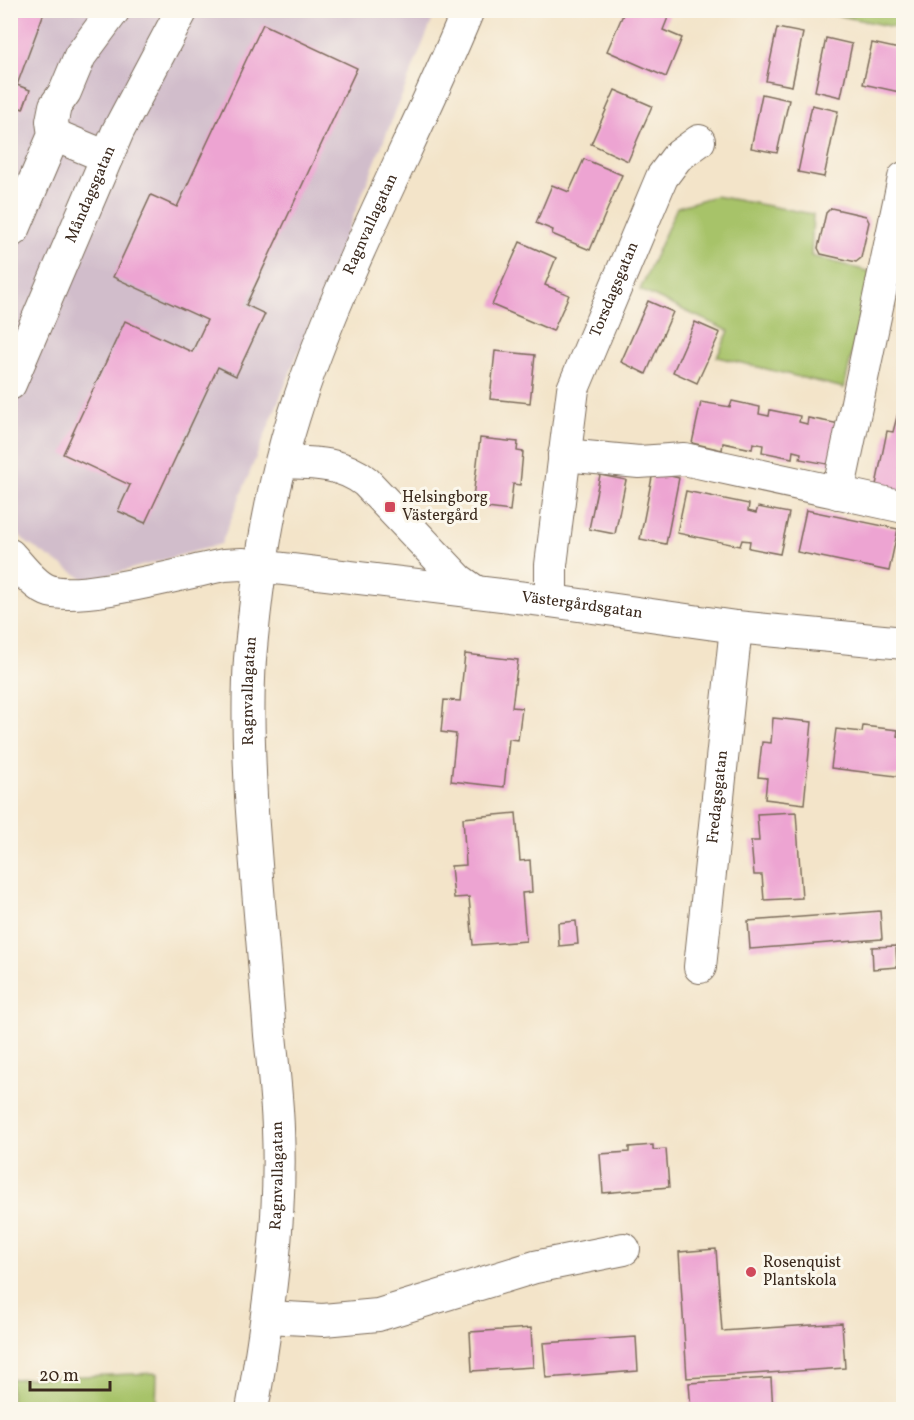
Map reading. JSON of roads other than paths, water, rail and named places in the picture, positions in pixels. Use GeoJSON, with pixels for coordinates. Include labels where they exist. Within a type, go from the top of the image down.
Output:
{"type":"FeatureCollection","features":[{"type":"Feature","properties":{"kind":"street"},"geometry":{"type":"LineString","coordinates":[[10,232],[14,229],[54,135],[52,121],[55,106],[65,92],[80,56],[114,10]]}},
{"type":"Feature","properties":{"kind":"street","name":"Måndagsgatan"},"geometry":{"type":"LineString","coordinates":[[10,384],[118,131],[182,10]]}},
{"type":"Feature","properties":{"kind":"street","name":"Ragnvallagatan"},"geometry":{"type":"LineString","coordinates":[[252,1410],[268,1317],[277,1221],[278,1129],[248,738],[250,660],[262,565],[282,462],[293,419],[317,351],[365,235],[414,136],[468,10]]}},
{"type":"Feature","properties":{"kind":"street"},"geometry":{"type":"LineString","coordinates":[[54,135],[107,157]]}},
{"type":"Feature","properties":{"kind":"street","name":"Torsdagsgatan"},"geometry":{"type":"LineString","coordinates":[[551,601],[551,565],[573,389],[662,177],[676,157],[699,141]]}},
{"type":"Feature","properties":{"kind":"street"},"geometry":{"type":"LineString","coordinates":[[838,493],[903,178]]}},
{"type":"Feature","properties":{"kind":"street"},"geometry":{"type":"LineString","coordinates":[[564,455],[639,462],[684,459],[903,507]]}},
{"type":"Feature","properties":{"kind":"street"},"geometry":{"type":"LineString","coordinates":[[282,462],[326,464],[354,473],[366,482],[459,580],[476,592]]}},
{"type":"Feature","properties":{"kind":"street"},"geometry":{"type":"LineString","coordinates":[[10,555],[45,589],[68,594],[109,589],[224,565],[262,565]]}},
{"type":"Feature","properties":{"kind":"street","name":"Västergårdsgatan"},"geometry":{"type":"LineString","coordinates":[[262,565],[736,627],[903,643]]}},
{"type":"Feature","properties":{"kind":"street","name":"Fredagsgatan"},"geometry":{"type":"LineString","coordinates":[[700,967],[736,627]]}},
{"type":"Feature","properties":{"kind":"street"},"geometry":{"type":"LineString","coordinates":[[268,1317],[323,1320],[378,1315],[535,1267],[624,1249]]}},
{"type":"Feature","properties":{"kind":"place","name":"Helsingborg Västergård"},"geometry":{"type":"Point","coordinates":[390,507]}},
{"type":"Feature","properties":{"kind":"place","name":"Rosenquist Plantskola"},"geometry":{"type":"Point","coordinates":[751,1272]}}]}
